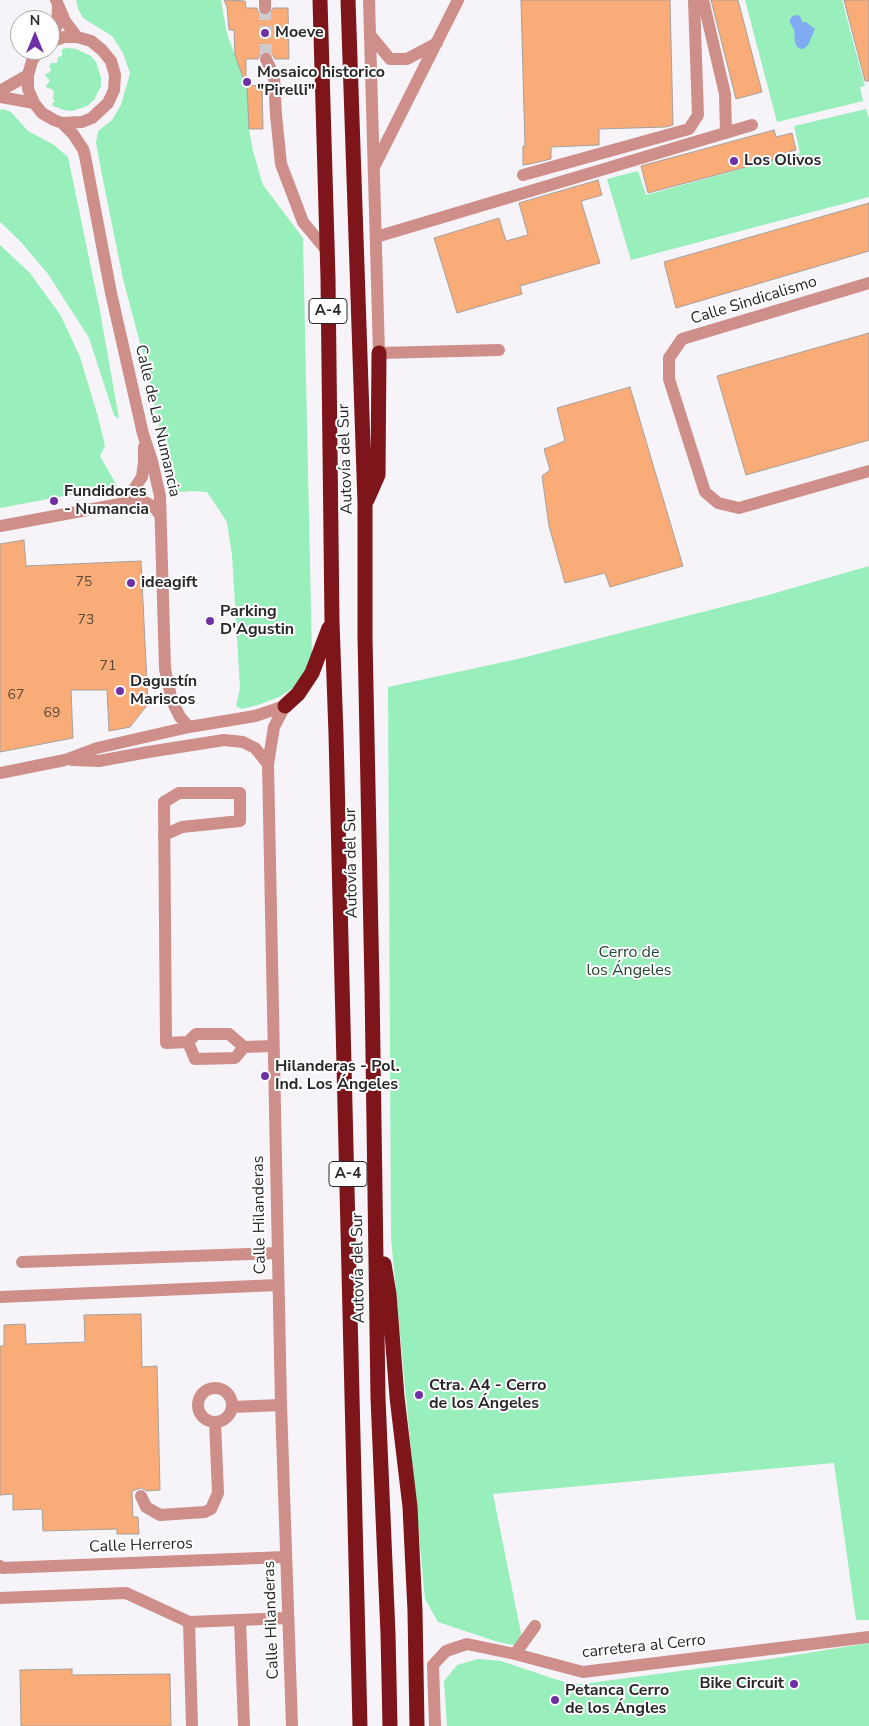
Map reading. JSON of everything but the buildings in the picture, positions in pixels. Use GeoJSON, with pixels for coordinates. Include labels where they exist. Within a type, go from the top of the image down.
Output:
{"type":"FeatureCollection","features":[{"type":"Feature","properties":{"kind":"highway","name":"Autovía del Sur"},"geometry":{"type":"LineString","coordinates":[[320,0],[327,251],[332,622],[360,1726]]}},
{"type":"Feature","properties":{"kind":"highway","name":"Autovía del Sur"},"geometry":{"type":"LineString","coordinates":[[348,0],[365,504],[365,647],[378,1398],[390,1726]]}},
{"type":"Feature","properties":{"kind":"highway"},"geometry":{"type":"LineString","coordinates":[[365,504],[378,475],[379,353]]}},
{"type":"Feature","properties":{"kind":"highway"},"geometry":{"type":"LineString","coordinates":[[284,706],[298,694],[312,673],[332,622]]}},
{"type":"Feature","properties":{"kind":"highway"},"geometry":{"type":"LineString","coordinates":[[376,1221],[389,1294],[397,1397],[410,1507],[415,1611],[417,1726]]}},
{"type":"Feature","properties":{"kind":"street"},"geometry":{"type":"LineString","coordinates":[[370,0],[379,353],[499,350]]}},
{"type":"Feature","properties":{"kind":"street"},"geometry":{"type":"LineString","coordinates":[[375,166],[458,0]]}},
{"type":"Feature","properties":{"kind":"street"},"geometry":{"type":"LineString","coordinates":[[523,175],[690,129],[698,115],[694,0]]}},
{"type":"Feature","properties":{"kind":"street"},"geometry":{"type":"LineString","coordinates":[[703,0],[725,94],[726,133]]}},
{"type":"Feature","properties":{"kind":"street"},"geometry":{"type":"LineString","coordinates":[[57,3],[65,21],[77,37]]}},
{"type":"Feature","properties":{"kind":"street"},"geometry":{"type":"LineString","coordinates":[[371,36],[390,59],[407,59],[437,43]]}},
{"type":"Feature","properties":{"kind":"street"},"geometry":{"type":"LineString","coordinates":[[33,60],[28,75],[28,90],[34,103],[42,113],[62,123],[82,122],[92,118],[108,103],[114,90],[115,75],[111,61],[91,41],[77,37],[60,38]]}},
{"type":"Feature","properties":{"kind":"street"},"geometry":{"type":"LineString","coordinates":[[266,59],[274,76],[281,164],[303,222],[327,251]]}},
{"type":"Feature","properties":{"kind":"street"},"geometry":{"type":"LineString","coordinates":[[0,91],[28,75]]}},
{"type":"Feature","properties":{"kind":"street"},"geometry":{"type":"LineString","coordinates":[[0,97],[34,103]]}},
{"type":"Feature","properties":{"kind":"street","name":"Calle de La Numancia"},"geometry":{"type":"LineString","coordinates":[[92,118],[86,131],[83,149],[111,293],[143,434],[152,461],[160,496],[166,669],[172,701],[180,716],[189,727]]}},
{"type":"Feature","properties":{"kind":"street","name":"Calle de La Numancia"},"geometry":{"type":"LineString","coordinates":[[62,123],[73,134],[83,149]]}},
{"type":"Feature","properties":{"kind":"street"},"geometry":{"type":"LineString","coordinates":[[376,237],[752,125]]}},
{"type":"Feature","properties":{"kind":"street","name":"Calle Sindicalismo"},"geometry":{"type":"LineString","coordinates":[[869,284],[682,339],[670,358],[669,379],[705,492],[718,503],[739,508],[869,471]]}},
{"type":"Feature","properties":{"kind":"street"},"geometry":{"type":"LineString","coordinates":[[121,503],[130,495],[142,477],[144,462],[143,434]]}},
{"type":"Feature","properties":{"kind":"street"},"geometry":{"type":"LineString","coordinates":[[0,526],[121,503],[145,502],[154,507],[160,515]]}},
{"type":"Feature","properties":{"kind":"street"},"geometry":{"type":"LineString","coordinates":[[0,773],[65,760],[96,748],[189,727],[255,716],[284,706]]}},
{"type":"Feature","properties":{"kind":"street","name":"Calle Hilanderas"},"geometry":{"type":"LineString","coordinates":[[284,706],[274,727],[268,764],[272,1046],[285,1557],[292,1726]]}},
{"type":"Feature","properties":{"kind":"street"},"geometry":{"type":"LineString","coordinates":[[186,747],[190,743],[189,727]]}},
{"type":"Feature","properties":{"kind":"street"},"geometry":{"type":"LineString","coordinates":[[65,760],[99,762],[224,740],[243,742],[256,748],[268,764]]}},
{"type":"Feature","properties":{"kind":"street"},"geometry":{"type":"LineString","coordinates":[[164,835],[182,827],[240,821],[240,793],[179,793],[164,802],[164,835],[166,1043],[188,1042],[196,1034],[228,1034],[244,1047],[272,1046]]}},
{"type":"Feature","properties":{"kind":"street"},"geometry":{"type":"LineString","coordinates":[[188,1042],[194,1059],[235,1058],[244,1047]]}},
{"type":"Feature","properties":{"kind":"street"},"geometry":{"type":"LineString","coordinates":[[22,1262],[278,1253]]}},
{"type":"Feature","properties":{"kind":"street"},"geometry":{"type":"LineString","coordinates":[[0,1297],[278,1285]]}},
{"type":"Feature","properties":{"kind":"street"},"geometry":{"type":"LineString","coordinates":[[213,1388],[223,1390],[230,1397],[232,1407],[225,1419],[215,1422],[204,1419],[197,1403],[202,1393],[213,1388]]}},
{"type":"Feature","properties":{"kind":"street"},"geometry":{"type":"LineString","coordinates":[[232,1407],[281,1405]]}},
{"type":"Feature","properties":{"kind":"street"},"geometry":{"type":"LineString","coordinates":[[141,1496],[146,1506],[160,1515],[205,1512],[211,1509],[218,1493],[215,1422]]}},
{"type":"Feature","properties":{"kind":"street","name":"Calle Herreros"},"geometry":{"type":"LineString","coordinates":[[0,1566],[3,1568],[285,1557]]}},
{"type":"Feature","properties":{"kind":"street"},"geometry":{"type":"LineString","coordinates":[[0,1598],[126,1593],[189,1622],[288,1618]]}},
{"type":"Feature","properties":{"kind":"street"},"geometry":{"type":"LineString","coordinates":[[240,1620],[244,1726]]}},
{"type":"Feature","properties":{"kind":"street"},"geometry":{"type":"LineString","coordinates":[[189,1622],[192,1726]]}},
{"type":"Feature","properties":{"kind":"street"},"geometry":{"type":"LineString","coordinates":[[514,1654],[535,1626]]}},
{"type":"Feature","properties":{"kind":"street","name":"carretera al Cerro"},"geometry":{"type":"LineString","coordinates":[[435,1726],[433,1665],[446,1651],[467,1644],[583,1672],[869,1637]]}},
{"type":"Feature","properties":{"kind":"green space"},"geometry":{"type":"Polygon","coordinates":[[[76,0],[221,0],[227,34],[247,86],[249,129],[263,185],[303,238],[312,657],[305,676],[293,688],[279,697],[242,709],[236,706],[240,688],[232,555],[227,522],[207,492],[171,493],[146,366],[123,279],[96,143],[98,131],[112,120],[121,105],[130,73],[123,53],[112,36],[83,18],[76,0]]]}},
{"type":"Feature","properties":{"kind":"green space"},"geometry":{"type":"Polygon","coordinates":[[[745,0],[842,0],[865,86],[860,87],[863,101],[777,122],[745,0]]]}},
{"type":"Feature","properties":{"kind":"green space"},"geometry":{"type":"Polygon","coordinates":[[[62,49],[76,49],[91,56],[96,62],[101,78],[101,86],[94,100],[87,106],[72,111],[53,106],[52,103],[55,102],[53,98],[54,92],[46,86],[50,80],[45,76],[51,70],[49,66],[51,63],[57,63],[58,60],[60,60],[62,49]]]}},
{"type":"Feature","properties":{"kind":"green space"},"geometry":{"type":"Polygon","coordinates":[[[3,109],[11,112],[28,131],[54,145],[68,157],[100,311],[119,419],[114,415],[89,338],[48,274],[21,242],[0,222],[0,110],[3,109]]]}},
{"type":"Feature","properties":{"kind":"green space"},"geometry":{"type":"Polygon","coordinates":[[[866,109],[869,118],[869,197],[631,260],[607,179],[638,171],[646,195],[800,153],[794,126],[866,109]]]}},
{"type":"Feature","properties":{"kind":"green space"},"geometry":{"type":"Polygon","coordinates":[[[0,245],[30,273],[61,316],[80,357],[98,417],[105,446],[100,456],[117,486],[0,508],[0,245]]]}},
{"type":"Feature","properties":{"kind":"green space","name":"Cerro de los Ángeles"},"geometry":{"type":"Polygon","coordinates":[[[869,566],[869,1620],[856,1620],[834,1463],[493,1494],[521,1633],[518,1646],[498,1642],[438,1622],[425,1599],[391,1238],[388,687],[522,658],[765,596],[869,566]]]}},
{"type":"Feature","properties":{"kind":"green space"},"geometry":{"type":"Polygon","coordinates":[[[869,1643],[869,1726],[447,1726],[444,1681],[457,1665],[478,1659],[501,1661],[570,1684],[582,1684],[770,1659],[869,1643]]]}},
{"type":"Feature","properties":{"kind":"water"},"geometry":{"type":"Polygon","coordinates":[[[797,15],[800,16],[802,22],[806,22],[815,29],[808,45],[801,49],[797,47],[794,29],[790,23],[790,19],[797,15]]]}},
{"type":"Feature","properties":{"kind":"tunnel"},"geometry":{"type":"LineString","coordinates":[[265,8],[266,59]]}},
{"type":"Feature","properties":{"kind":"place","name":"Moeve"},"geometry":{"type":"Point","coordinates":[265,33]}},
{"type":"Feature","properties":{"kind":"place","name":"Mosaico historico \"Pirelli\""},"geometry":{"type":"Point","coordinates":[247,82]}},
{"type":"Feature","properties":{"kind":"place","name":"Los Olivos"},"geometry":{"type":"Point","coordinates":[734,161]}},
{"type":"Feature","properties":{"kind":"place","name":"Fundidores - Numancia"},"geometry":{"type":"Point","coordinates":[54,501]}},
{"type":"Feature","properties":{"kind":"place","name":"ideagift"},"geometry":{"type":"Point","coordinates":[131,583]}},
{"type":"Feature","properties":{"kind":"place","name":"Parking D'Agustin"},"geometry":{"type":"Point","coordinates":[210,621]}},
{"type":"Feature","properties":{"kind":"place","name":"Dagustín Mariscos"},"geometry":{"type":"Point","coordinates":[120,691]}},
{"type":"Feature","properties":{"kind":"place","name":"Hilanderas - Pol. Ind. Los Ángeles"},"geometry":{"type":"Point","coordinates":[265,1076]}},
{"type":"Feature","properties":{"kind":"place","name":"Ctra. A4 - Cerro de los Ángeles"},"geometry":{"type":"Point","coordinates":[419,1395]}},
{"type":"Feature","properties":{"kind":"place","name":"Bike Circuit"},"geometry":{"type":"Point","coordinates":[794,1684]}},
{"type":"Feature","properties":{"kind":"place","name":"Petanca Cerro de los Ángles"},"geometry":{"type":"Point","coordinates":[555,1700]}}]}
